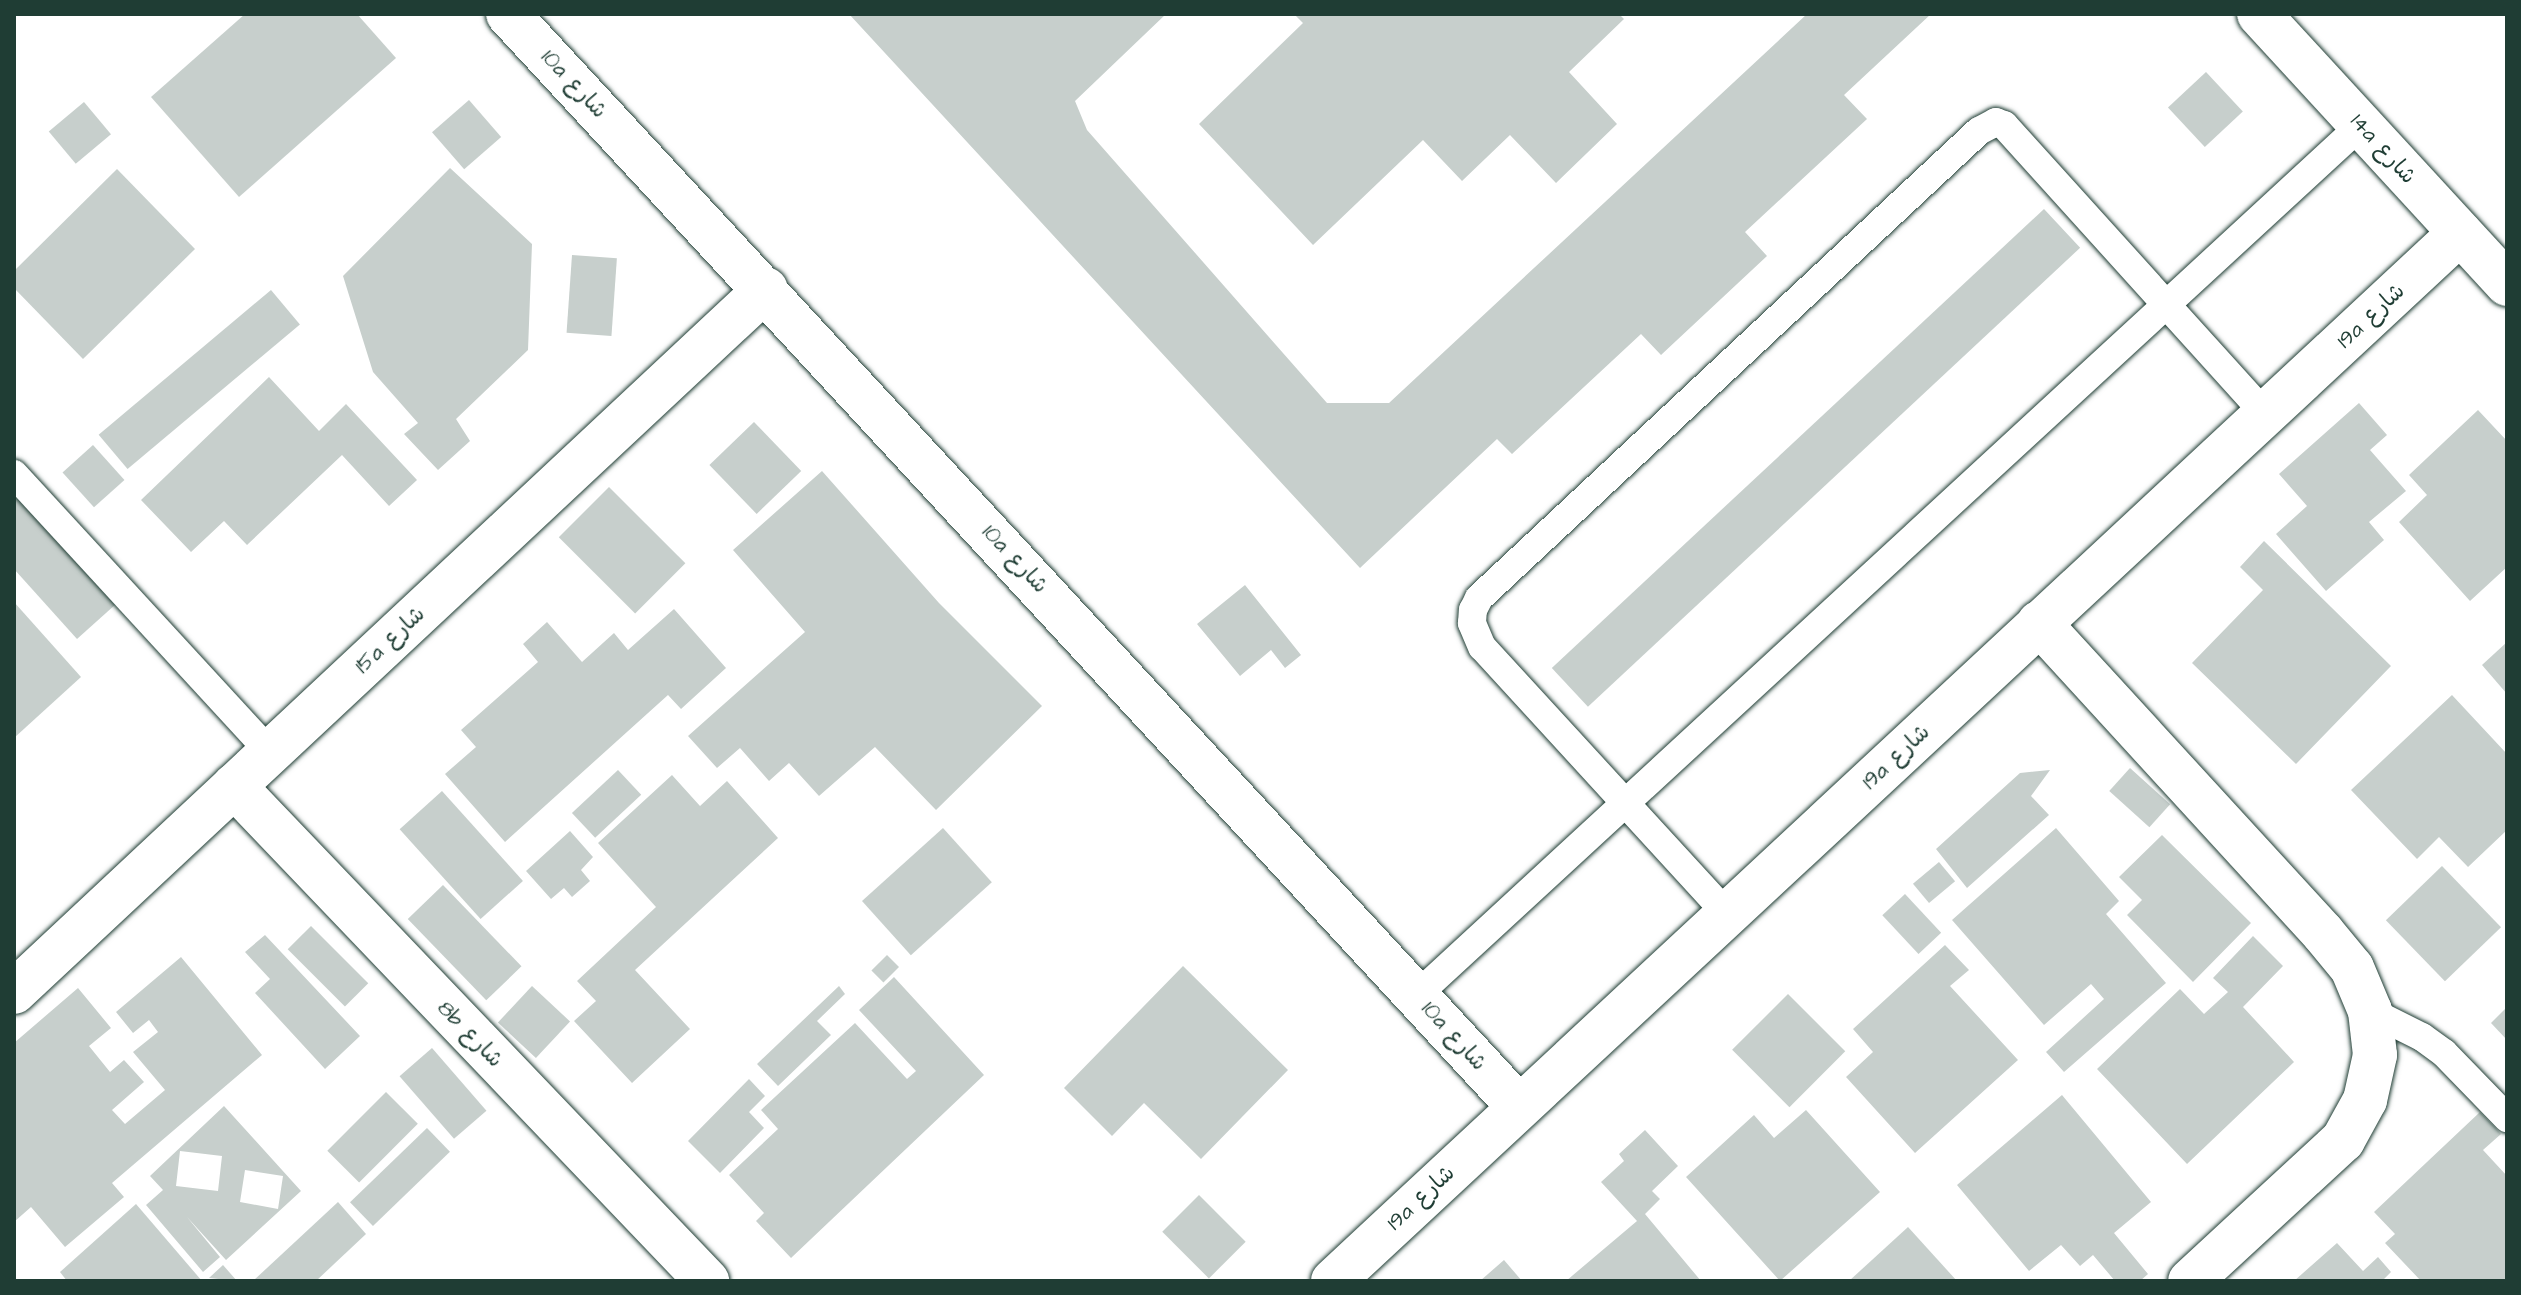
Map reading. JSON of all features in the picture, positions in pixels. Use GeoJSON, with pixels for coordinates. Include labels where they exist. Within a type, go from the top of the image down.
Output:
{"type":"FeatureCollection","features":[{"type":"Feature","properties":{"kind":"street","name":"10a شارع"},"geometry":{"type":"LineString","coordinates":[[508,14],[766,289],[1519,1107]]}},
{"type":"Feature","properties":{"kind":"street","name":"14a شارع"},"geometry":{"type":"LineString","coordinates":[[2259,14],[2507,284]]}},
{"type":"Feature","properties":{"kind":"street","name":"19a شارع"},"geometry":{"type":"LineString","coordinates":[[1333,1281],[2460,233]]}},
{"type":"Feature","properties":{"kind":"street","name":"15a شارع"},"geometry":{"type":"LineString","coordinates":[[14,992],[766,289]]}},
{"type":"Feature","properties":{"kind":"street"},"geometry":{"type":"LineString","coordinates":[[2039,623],[2323,933],[2352,968],[2370,1011],[2375,1055],[2369,1085],[2365,1100],[2343,1140],[2190,1281]]}},
{"type":"Feature","properties":{"kind":"street","name":"8b شارع"},"geometry":{"type":"LineString","coordinates":[[234,786],[707,1281]]}},
{"type":"Feature","properties":{"kind":"lane"},"geometry":{"type":"LineString","coordinates":[[1727,914],[1482,647],[1472,623],[1479,598],[1979,131],[1996,122],[2004,125],[2265,414]]}},
{"type":"Feature","properties":{"kind":"lane"},"geometry":{"type":"LineString","coordinates":[[1417,995],[2361,125]]}},
{"type":"Feature","properties":{"kind":"lane"},"geometry":{"type":"LineString","coordinates":[[14,474],[270,752]]}},
{"type":"Feature","properties":{"kind":"lane"},"geometry":{"type":"LineString","coordinates":[[2370,1011],[2422,1037],[2444,1053],[2507,1118]]}},
{"type":"Feature","properties":{"kind":"building"},"geometry":{"type":"Polygon","coordinates":[[[245,14],[357,14],[396,58],[239,197],[151,97],[245,14]]]}},
{"type":"Feature","properties":{"kind":"building"},"geometry":{"type":"Polygon","coordinates":[[[849,14],[1166,14],[1075,101],[1087,130],[1327,403],[1389,403],[1807,14],[1931,14],[1844,95],[1867,119],[1745,232],[1767,256],[1661,355],[1641,334],[1512,454],[1497,439],[1360,568],[849,14]]]}},
{"type":"Feature","properties":{"kind":"building"},"geometry":{"type":"Polygon","coordinates":[[[1294,14],[1619,14],[1624,19],[1569,72],[1617,124],[1556,183],[1510,135],[1462,181],[1423,140],[1313,245],[1199,124],[1303,23],[1294,14]]]}},
{"type":"Feature","properties":{"kind":"building"},"geometry":{"type":"Polygon","coordinates":[[[2206,72],[2243,111],[2205,147],[2168,107],[2206,72]]]}},
{"type":"Feature","properties":{"kind":"building"},"geometry":{"type":"Polygon","coordinates":[[[469,100],[501,137],[464,169],[432,132],[469,100]]]}},
{"type":"Feature","properties":{"kind":"building"},"geometry":{"type":"Polygon","coordinates":[[[84,102],[111,134],[76,164],[49,132],[84,102]]]}},
{"type":"Feature","properties":{"kind":"building"},"geometry":{"type":"Polygon","coordinates":[[[450,168],[532,244],[528,350],[456,419],[470,441],[438,470],[404,434],[418,423],[373,372],[343,276],[450,168]]]}},
{"type":"Feature","properties":{"kind":"building"},"geometry":{"type":"Polygon","coordinates":[[[117,169],[195,249],[83,359],[14,288],[14,271],[117,169]]]}},
{"type":"Feature","properties":{"kind":"building"},"geometry":{"type":"Polygon","coordinates":[[[2044,209],[2080,248],[1588,707],[1552,668],[2044,209]]]}},
{"type":"Feature","properties":{"kind":"building"},"geometry":{"type":"Polygon","coordinates":[[[572,255],[617,258],[611,336],[567,333],[572,255]]]}},
{"type":"Feature","properties":{"kind":"building"},"geometry":{"type":"Polygon","coordinates":[[[271,290],[300,324],[128,469],[99,435],[271,290]]]}},
{"type":"Feature","properties":{"kind":"building"},"geometry":{"type":"Polygon","coordinates":[[[269,377],[319,431],[346,404],[417,480],[389,506],[342,455],[247,545],[224,521],[191,552],[141,500],[269,377]]]}},
{"type":"Feature","properties":{"kind":"building"},"geometry":{"type":"Polygon","coordinates":[[[2359,403],[2387,435],[2370,450],[2406,491],[2369,522],[2384,540],[2326,591],[2276,534],[2307,506],[2279,474],[2359,403]]]}},
{"type":"Feature","properties":{"kind":"building"},"geometry":{"type":"Polygon","coordinates":[[[2478,410],[2507,441],[2507,567],[2470,601],[2399,522],[2427,495],[2409,475],[2478,410]]]}},
{"type":"Feature","properties":{"kind":"building"},"geometry":{"type":"Polygon","coordinates":[[[754,422],[801,471],[757,514],[709,465],[754,422]]]}},
{"type":"Feature","properties":{"kind":"building"},"geometry":{"type":"Polygon","coordinates":[[[93,445],[124,480],[94,507],[63,472],[93,445]]]}},
{"type":"Feature","properties":{"kind":"building"},"geometry":{"type":"Polygon","coordinates":[[[822,471],[939,603],[1042,706],[936,810],[875,747],[819,796],[789,763],[769,781],[740,748],[717,768],[688,736],[805,632],[733,550],[822,471]]]}},
{"type":"Feature","properties":{"kind":"building"},"geometry":{"type":"Polygon","coordinates":[[[609,487],[685,563],[635,614],[559,537],[609,487]]]}},
{"type":"Feature","properties":{"kind":"building"},"geometry":{"type":"Polygon","coordinates":[[[14,490],[116,604],[77,639],[14,569],[14,490]]]}},
{"type":"Feature","properties":{"kind":"building"},"geometry":{"type":"Polygon","coordinates":[[[2264,541],[2391,666],[2296,764],[2192,663],[2263,590],[2240,567],[2264,541]]]}},
{"type":"Feature","properties":{"kind":"building"},"geometry":{"type":"Polygon","coordinates":[[[1245,585],[1301,655],[1285,668],[1271,650],[1240,676],[1197,624],[1245,585]]]}},
{"type":"Feature","properties":{"kind":"building"},"geometry":{"type":"Polygon","coordinates":[[[14,602],[81,677],[14,738],[14,602]]]}},
{"type":"Feature","properties":{"kind":"building"},"geometry":{"type":"Polygon","coordinates":[[[674,609],[726,668],[681,709],[668,695],[505,842],[445,774],[476,747],[461,730],[538,662],[523,644],[547,622],[582,662],[614,633],[628,650],[674,609]]]}},
{"type":"Feature","properties":{"kind":"building"},"geometry":{"type":"Polygon","coordinates":[[[2507,642],[2507,694],[2482,665],[2507,642]]]}},
{"type":"Feature","properties":{"kind":"building"},"geometry":{"type":"Polygon","coordinates":[[[2452,695],[2507,754],[2507,830],[2468,867],[2439,837],[2417,859],[2351,790],[2452,695]]]}},
{"type":"Feature","properties":{"kind":"building"},"geometry":{"type":"Polygon","coordinates":[[[2130,768],[2170,804],[2149,827],[2109,791],[2130,768]]]}},
{"type":"Feature","properties":{"kind":"building"},"geometry":{"type":"Polygon","coordinates":[[[618,770],[641,795],[595,838],[572,813],[618,770]]]}},
{"type":"Feature","properties":{"kind":"building"},"geometry":{"type":"Polygon","coordinates":[[[2050,770],[2031,796],[2049,815],[1967,888],[1936,849],[2020,773],[2050,770]]]}},
{"type":"Feature","properties":{"kind":"building"},"geometry":{"type":"Polygon","coordinates":[[[672,775],[700,806],[727,781],[778,838],[635,970],[690,1029],[632,1083],[574,1021],[596,1001],[577,981],[656,907],[598,843],[672,775]]]}},
{"type":"Feature","properties":{"kind":"building"},"geometry":{"type":"Polygon","coordinates":[[[442,791],[523,881],[481,919],[400,829],[442,791]]]}},
{"type":"Feature","properties":{"kind":"building"},"geometry":{"type":"Polygon","coordinates":[[[943,828],[992,882],[911,955],[862,901],[943,828]]]}},
{"type":"Feature","properties":{"kind":"building"},"geometry":{"type":"Polygon","coordinates":[[[2056,828],[2119,901],[2106,914],[2166,983],[2064,1072],[2046,1052],[2104,999],[2091,984],[2044,1025],[1952,920],[2056,828]]]}},
{"type":"Feature","properties":{"kind":"building"},"geometry":{"type":"Polygon","coordinates":[[[570,831],[593,857],[581,870],[590,881],[572,897],[564,888],[551,899],[526,871],[570,831]]]}},
{"type":"Feature","properties":{"kind":"building"},"geometry":{"type":"Polygon","coordinates":[[[2162,835],[2251,923],[2193,982],[2127,915],[2142,900],[2119,877],[2162,835]]]}},
{"type":"Feature","properties":{"kind":"building"},"geometry":{"type":"Polygon","coordinates":[[[1939,862],[1955,881],[1929,903],[1913,884],[1939,862]]]}},
{"type":"Feature","properties":{"kind":"building"},"geometry":{"type":"Polygon","coordinates":[[[2442,866],[2501,927],[2445,981],[2386,920],[2442,866]]]}},
{"type":"Feature","properties":{"kind":"building"},"geometry":{"type":"Polygon","coordinates":[[[443,885],[521,966],[486,1000],[408,919],[443,885]]]}},
{"type":"Feature","properties":{"kind":"building"},"geometry":{"type":"Polygon","coordinates":[[[1905,894],[1941,933],[1918,954],[1882,915],[1905,894]]]}},
{"type":"Feature","properties":{"kind":"building"},"geometry":{"type":"Polygon","coordinates":[[[311,926],[368,983],[345,1007],[288,949],[311,926]]]}},
{"type":"Feature","properties":{"kind":"building"},"geometry":{"type":"Polygon","coordinates":[[[265,935],[360,1036],[325,1069],[255,993],[270,979],[245,952],[265,935]]]}},
{"type":"Feature","properties":{"kind":"building"},"geometry":{"type":"Polygon","coordinates":[[[2253,936],[2283,966],[2243,1007],[2294,1062],[2187,1164],[2097,1069],[2180,989],[2204,1014],[2228,992],[2213,978],[2253,936]]]}},
{"type":"Feature","properties":{"kind":"building"},"geometry":{"type":"Polygon","coordinates":[[[1945,945],[1969,970],[1950,986],[2018,1060],[1915,1153],[1846,1077],[1873,1052],[1853,1029],[1945,945]]]}},
{"type":"Feature","properties":{"kind":"building"},"geometry":{"type":"Polygon","coordinates":[[[887,955],[899,967],[883,983],[871,971],[887,955]]]}},
{"type":"Feature","properties":{"kind":"building"},"geometry":{"type":"Polygon","coordinates":[[[181,957],[262,1055],[112,1183],[124,1197],[65,1247],[31,1207],[14,1222],[14,1043],[78,988],[111,1028],[89,1046],[110,1072],[124,1060],[144,1082],[112,1110],[125,1124],[165,1090],[133,1052],[158,1032],[149,1020],[133,1033],[116,1012],[181,957]]]}},
{"type":"Feature","properties":{"kind":"building"},"geometry":{"type":"Polygon","coordinates":[[[1183,966],[1288,1070],[1201,1159],[1144,1103],[1112,1136],[1064,1088],[1183,966]]]}},
{"type":"Feature","properties":{"kind":"building"},"geometry":{"type":"Polygon","coordinates":[[[894,977],[984,1075],[791,1258],[756,1221],[764,1213],[729,1175],[778,1129],[761,1110],[855,1023],[907,1079],[916,1071],[859,1010],[894,977]]]}},
{"type":"Feature","properties":{"kind":"building"},"geometry":{"type":"Polygon","coordinates":[[[532,986],[570,1021],[536,1058],[498,1023],[532,986]]]}},
{"type":"Feature","properties":{"kind":"building"},"geometry":{"type":"Polygon","coordinates":[[[839,986],[845,994],[817,1021],[831,1035],[778,1086],[757,1064],[839,986]]]}},
{"type":"Feature","properties":{"kind":"building"},"geometry":{"type":"Polygon","coordinates":[[[1788,994],[1845,1051],[1789,1107],[1732,1050],[1788,994]]]}},
{"type":"Feature","properties":{"kind":"building"},"geometry":{"type":"Polygon","coordinates":[[[2507,1007],[2507,1040],[2491,1023],[2507,1007]]]}},
{"type":"Feature","properties":{"kind":"building"},"geometry":{"type":"Polygon","coordinates":[[[432,1048],[486,1111],[454,1139],[400,1076],[432,1048]]]}},
{"type":"Feature","properties":{"kind":"building"},"geometry":{"type":"Polygon","coordinates":[[[749,1079],[765,1096],[749,1112],[764,1128],[720,1173],[688,1141],[749,1079]]]}},
{"type":"Feature","properties":{"kind":"building"},"geometry":{"type":"Polygon","coordinates":[[[386,1092],[418,1124],[359,1183],[327,1151],[386,1092]]]}},
{"type":"Feature","properties":{"kind":"building"},"geometry":{"type":"Polygon","coordinates":[[[2062,1095],[2151,1202],[2114,1233],[2148,1274],[2140,1281],[2115,1281],[2093,1255],[2080,1266],[2061,1245],[2029,1271],[1957,1185],[2062,1095]]]}},
{"type":"Feature","properties":{"kind":"building"},"geometry":{"type":"Polygon","coordinates":[[[224,1106],[301,1191],[226,1260],[187,1217],[220,1257],[203,1272],[146,1205],[163,1190],[150,1176],[224,1106]],[[180,1151],[176,1186],[218,1191],[222,1156],[180,1151]],[[245,1170],[240,1202],[278,1209],[283,1176],[245,1170]]]}},
{"type":"Feature","properties":{"kind":"building"},"geometry":{"type":"Polygon","coordinates":[[[1806,1110],[1880,1192],[1780,1281],[1686,1177],[1754,1115],[1774,1138],[1806,1110]]]}},
{"type":"Feature","properties":{"kind":"building"},"geometry":{"type":"Polygon","coordinates":[[[2480,1112],[2501,1134],[2483,1150],[2507,1176],[2507,1281],[2421,1281],[2385,1243],[2395,1234],[2374,1212],[2480,1112]]]}},
{"type":"Feature","properties":{"kind":"building"},"geometry":{"type":"Polygon","coordinates":[[[427,1128],[450,1152],[373,1226],[350,1202],[427,1128]]]}},
{"type":"Feature","properties":{"kind":"building"},"geometry":{"type":"Polygon","coordinates":[[[1645,1130],[1678,1166],[1652,1191],[1660,1199],[1645,1214],[1701,1281],[1566,1281],[1637,1221],[1601,1182],[1624,1161],[1619,1154],[1645,1130]]]}},
{"type":"Feature","properties":{"kind":"building"},"geometry":{"type":"Polygon","coordinates":[[[1199,1195],[1246,1242],[1209,1278],[1162,1232],[1199,1195]]]}},
{"type":"Feature","properties":{"kind":"building"},"geometry":{"type":"Polygon","coordinates":[[[338,1202],[366,1234],[316,1281],[253,1281],[338,1202]]]}},
{"type":"Feature","properties":{"kind":"building"},"geometry":{"type":"Polygon","coordinates":[[[136,1204],[202,1281],[67,1281],[60,1272],[136,1204]]]}},
{"type":"Feature","properties":{"kind":"building"},"geometry":{"type":"Polygon","coordinates":[[[1908,1227],[1957,1281],[1849,1281],[1908,1227]]]}},
{"type":"Feature","properties":{"kind":"building"},"geometry":{"type":"Polygon","coordinates":[[[2337,1243],[2363,1271],[2378,1257],[2391,1272],[2382,1281],[2294,1281],[2337,1243]]]}},
{"type":"Feature","properties":{"kind":"building"},"geometry":{"type":"Polygon","coordinates":[[[1504,1260],[1522,1281],[1480,1281],[1504,1260]]]}},
{"type":"Feature","properties":{"kind":"building"},"geometry":{"type":"Polygon","coordinates":[[[223,1265],[237,1281],[209,1278],[223,1265]]]}}]}
